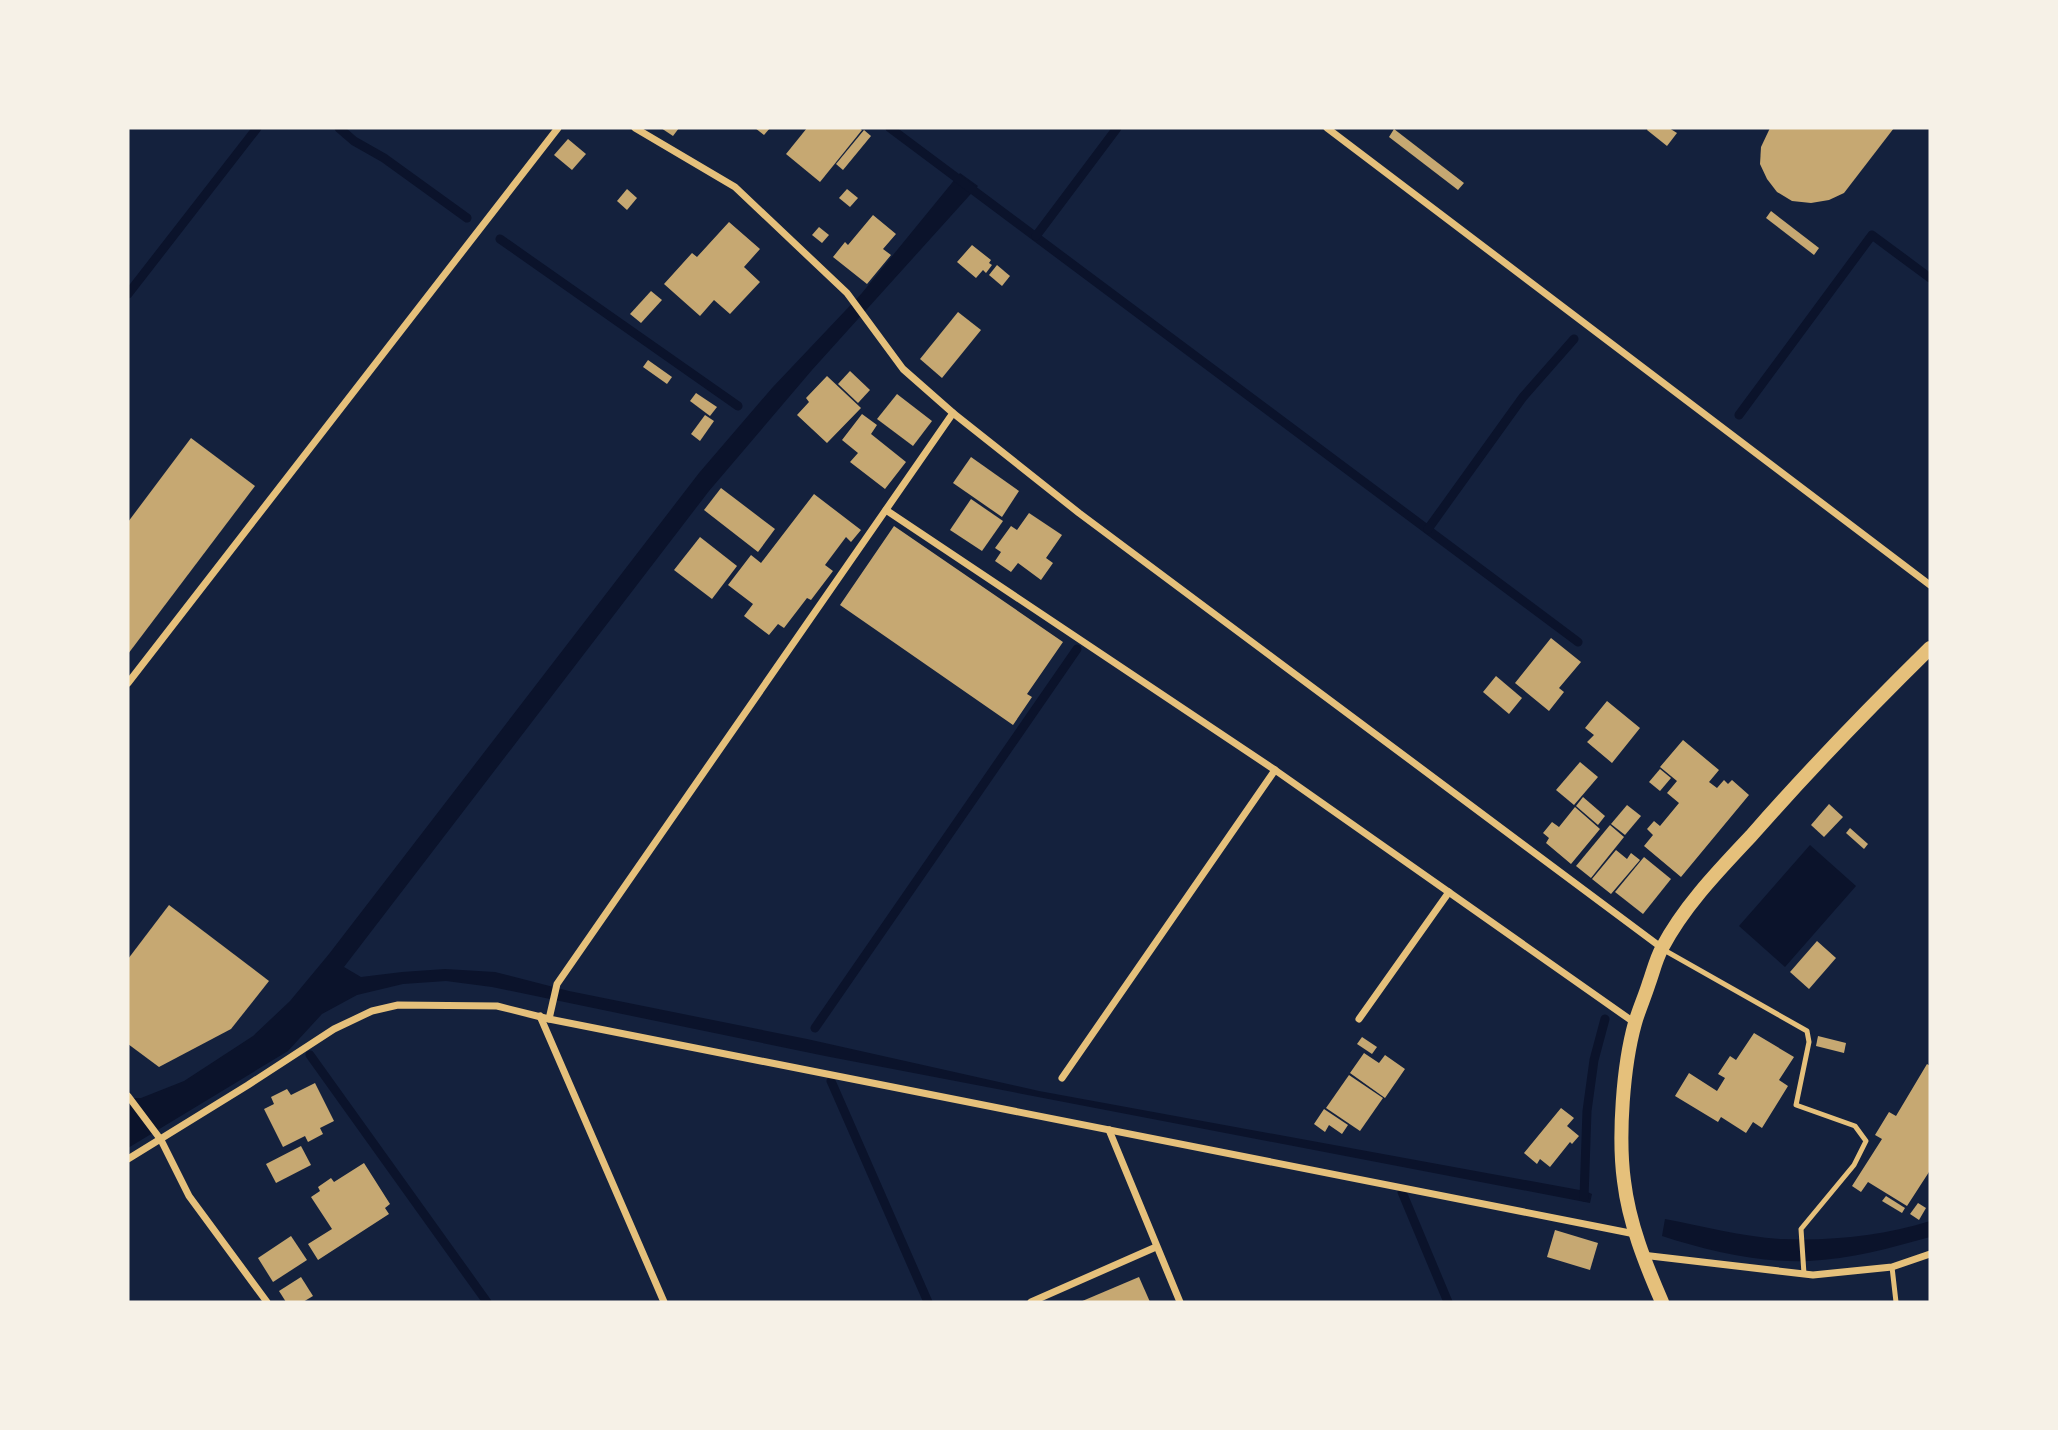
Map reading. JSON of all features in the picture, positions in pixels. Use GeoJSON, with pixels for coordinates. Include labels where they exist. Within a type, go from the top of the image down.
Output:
{"type":"FeatureCollection","features":[{"type":"Feature","properties":{"kind":"main road"},"geometry":{"type":"LineString","coordinates":[[1661,1302],[1641,1255],[1623,1181],[1622,1131],[1625,1077],[1635,1023],[1662,948],[1687,910],[1717,873],[1872,705],[1930,648]]}},
{"type":"Feature","properties":{"kind":"street"},"geometry":{"type":"LineString","coordinates":[[128,683],[558,128]]}},
{"type":"Feature","properties":{"kind":"street"},"geometry":{"type":"LineString","coordinates":[[635,128],[735,187],[847,293],[903,369],[953,413],[1079,513],[1662,948]]}},
{"type":"Feature","properties":{"kind":"street"},"geometry":{"type":"LineString","coordinates":[[1327,128],[1930,585]]}},
{"type":"Feature","properties":{"kind":"street"},"geometry":{"type":"LineString","coordinates":[[549,1019],[557,984],[953,413]]}},
{"type":"Feature","properties":{"kind":"street"},"geometry":{"type":"LineString","coordinates":[[886,510],[1275,770],[1635,1023]]}},
{"type":"Feature","properties":{"kind":"street"},"geometry":{"type":"LineString","coordinates":[[1062,1078],[1275,770]]}},
{"type":"Feature","properties":{"kind":"street"},"geometry":{"type":"LineString","coordinates":[[1359,1019],[1449,891]]}},
{"type":"Feature","properties":{"kind":"street"},"geometry":{"type":"LineString","coordinates":[[128,1159],[334,1029],[372,1011],[398,1005],[497,1006],[549,1019],[1636,1234]]}},
{"type":"Feature","properties":{"kind":"street"},"geometry":{"type":"LineString","coordinates":[[540,1016],[664,1302]]}},
{"type":"Feature","properties":{"kind":"street"},"geometry":{"type":"LineString","coordinates":[[128,1096],[161,1140],[189,1196],[267,1302]]}},
{"type":"Feature","properties":{"kind":"street"},"geometry":{"type":"LineString","coordinates":[[1109,1130],[1180,1302]]}},
{"type":"Feature","properties":{"kind":"street"},"geometry":{"type":"LineString","coordinates":[[1031,1302],[1156,1247]]}},
{"type":"Feature","properties":{"kind":"street"},"geometry":{"type":"LineString","coordinates":[[1641,1255],[1813,1275],[1892,1267],[1930,1254]]}},
{"type":"Feature","properties":{"kind":"lane"},"geometry":{"type":"LineString","coordinates":[[1662,948],[1807,1031],[1809,1042],[1796,1105],[1856,1126],[1866,1141],[1854,1165],[1801,1229],[1804,1274]]}},
{"type":"Feature","properties":{"kind":"lane"},"geometry":{"type":"LineString","coordinates":[[1892,1267],[1896,1302]]}},
{"type":"Feature","properties":{"kind":"water"},"geometry":{"type":"Polygon","coordinates":[[[960,173],[978,186],[812,370],[709,491],[344,967],[361,977],[445,969],[495,972],[569,991],[807,1039],[1039,1091],[1585,1191],[1592,1194],[1590,1203],[825,1056],[492,987],[446,981],[403,984],[357,995],[322,1014],[288,1051],[128,1148],[128,1098],[141,1098],[184,1081],[253,1036],[290,1001],[699,473],[772,388],[862,293],[960,173]]]}},
{"type":"Feature","properties":{"kind":"water"},"geometry":{"type":"Polygon","coordinates":[[[1810,845],[1856,886],[1785,967],[1739,926],[1810,845]]]}},
{"type":"Feature","properties":{"kind":"water"},"geometry":{"type":"Polygon","coordinates":[[[1665,1219],[1782,1239],[1875,1234],[1930,1221],[1930,1237],[1840,1258],[1772,1260],[1697,1247],[1662,1236],[1665,1219]]]}},
{"type":"Feature","properties":{"kind":"building"},"geometry":{"type":"Polygon","coordinates":[[[661,128],[679,128],[673,136],[661,128]]]}},
{"type":"Feature","properties":{"kind":"building"},"geometry":{"type":"Polygon","coordinates":[[[755,128],[770,128],[764,135],[755,128]]]}},
{"type":"Feature","properties":{"kind":"building"},"geometry":{"type":"Polygon","coordinates":[[[807,128],[862,130],[820,182],[786,154],[807,128]]]}},
{"type":"Feature","properties":{"kind":"building"},"geometry":{"type":"Polygon","coordinates":[[[1669,128],[1677,133],[1667,146],[1647,130],[1669,128]]]}},
{"type":"Feature","properties":{"kind":"building"},"geometry":{"type":"Polygon","coordinates":[[[1770,128],[1894,128],[1844,193],[1829,200],[1811,203],[1792,201],[1777,192],[1767,179],[1760,164],[1761,147],[1770,128]]]}},
{"type":"Feature","properties":{"kind":"building"},"geometry":{"type":"Polygon","coordinates":[[[1394,129],[1464,183],[1458,190],[1389,137],[1394,129]]]}},
{"type":"Feature","properties":{"kind":"building"},"geometry":{"type":"Polygon","coordinates":[[[864,130],[871,136],[843,170],[836,164],[864,130]]]}},
{"type":"Feature","properties":{"kind":"building"},"geometry":{"type":"Polygon","coordinates":[[[568,139],[586,154],[572,170],[554,155],[568,139]]]}},
{"type":"Feature","properties":{"kind":"building"},"geometry":{"type":"Polygon","coordinates":[[[627,189],[637,198],[627,210],[617,201],[627,189]]]}},
{"type":"Feature","properties":{"kind":"building"},"geometry":{"type":"Polygon","coordinates":[[[847,189],[858,198],[850,207],[839,198],[847,189]]]}},
{"type":"Feature","properties":{"kind":"building"},"geometry":{"type":"Polygon","coordinates":[[[1771,211],[1819,248],[1814,255],[1766,218],[1771,211]]]}},
{"type":"Feature","properties":{"kind":"building"},"geometry":{"type":"Polygon","coordinates":[[[873,215],[896,234],[883,249],[891,255],[867,284],[833,257],[845,242],[848,245],[873,215]]]}},
{"type":"Feature","properties":{"kind":"building"},"geometry":{"type":"Polygon","coordinates":[[[729,222],[760,249],[744,267],[760,282],[730,314],[714,300],[700,316],[664,284],[692,253],[697,257],[729,222]]]}},
{"type":"Feature","properties":{"kind":"building"},"geometry":{"type":"Polygon","coordinates":[[[819,227],[829,235],[822,243],[812,235],[819,227]]]}},
{"type":"Feature","properties":{"kind":"building"},"geometry":{"type":"Polygon","coordinates":[[[972,245],[991,260],[989,263],[992,265],[986,273],[983,270],[976,278],[957,262],[972,245]]]}},
{"type":"Feature","properties":{"kind":"building"},"geometry":{"type":"Polygon","coordinates":[[[997,265],[1010,276],[1002,286],[989,275],[997,265]]]}},
{"type":"Feature","properties":{"kind":"building"},"geometry":{"type":"Polygon","coordinates":[[[651,291],[662,300],[641,323],[630,314],[651,291]]]}},
{"type":"Feature","properties":{"kind":"building"},"geometry":{"type":"Polygon","coordinates":[[[958,312],[981,330],[942,378],[920,359],[958,312]]]}},
{"type":"Feature","properties":{"kind":"building"},"geometry":{"type":"Polygon","coordinates":[[[648,360],[672,377],[667,384],[643,367],[648,360]]]}},
{"type":"Feature","properties":{"kind":"building"},"geometry":{"type":"Polygon","coordinates":[[[850,371],[870,390],[858,403],[838,384],[850,371]]]}},
{"type":"Feature","properties":{"kind":"building"},"geometry":{"type":"Polygon","coordinates":[[[827,376],[861,408],[827,443],[797,415],[809,402],[806,398],[827,376]]]}},
{"type":"Feature","properties":{"kind":"building"},"geometry":{"type":"Polygon","coordinates":[[[696,393],[717,407],[710,416],[690,401],[696,393]]]}},
{"type":"Feature","properties":{"kind":"building"},"geometry":{"type":"Polygon","coordinates":[[[897,394],[932,421],[913,446],[877,419],[897,394]]]}},
{"type":"Feature","properties":{"kind":"building"},"geometry":{"type":"Polygon","coordinates":[[[862,414],[877,425],[871,434],[906,462],[885,489],[850,462],[858,453],[842,440],[862,414]]]}},
{"type":"Feature","properties":{"kind":"building"},"geometry":{"type":"Polygon","coordinates":[[[705,415],[714,421],[700,441],[691,434],[705,415]]]}},
{"type":"Feature","properties":{"kind":"building"},"geometry":{"type":"Polygon","coordinates":[[[191,438],[255,486],[128,654],[128,522],[191,438]]]}},
{"type":"Feature","properties":{"kind":"building"},"geometry":{"type":"Polygon","coordinates":[[[971,457],[1019,491],[1002,517],[953,483],[971,457]]]}},
{"type":"Feature","properties":{"kind":"building"},"geometry":{"type":"Polygon","coordinates":[[[721,488],[775,529],[758,552],[704,510],[721,488]]]}},
{"type":"Feature","properties":{"kind":"building"},"geometry":{"type":"Polygon","coordinates":[[[814,494],[861,530],[851,542],[846,537],[825,565],[833,571],[811,600],[807,598],[784,628],[778,624],[769,635],[744,616],[753,604],[728,585],[751,555],[761,563],[814,494]]]}},
{"type":"Feature","properties":{"kind":"building"},"geometry":{"type":"Polygon","coordinates":[[[971,499],[1003,521],[982,551],[950,530],[971,499]]]}},
{"type":"Feature","properties":{"kind":"building"},"geometry":{"type":"Polygon","coordinates":[[[1029,513],[1062,535],[1046,558],[1053,563],[1041,580],[1018,563],[1011,572],[995,561],[1001,552],[995,548],[1011,526],[1017,530],[1029,513]]]}},
{"type":"Feature","properties":{"kind":"building"},"geometry":{"type":"Polygon","coordinates":[[[894,526],[1063,642],[1027,694],[1032,697],[1013,725],[840,605],[894,526]]]}},
{"type":"Feature","properties":{"kind":"building"},"geometry":{"type":"Polygon","coordinates":[[[700,537],[737,566],[712,599],[674,570],[700,537]]]}},
{"type":"Feature","properties":{"kind":"building"},"geometry":{"type":"Polygon","coordinates":[[[1551,638],[1581,662],[1559,688],[1564,692],[1549,711],[1515,683],[1551,638]]]}},
{"type":"Feature","properties":{"kind":"building"},"geometry":{"type":"Polygon","coordinates":[[[1496,676],[1522,698],[1509,714],[1483,692],[1496,676]]]}},
{"type":"Feature","properties":{"kind":"building"},"geometry":{"type":"Polygon","coordinates":[[[1607,701],[1640,728],[1612,763],[1587,742],[1594,735],[1585,728],[1607,701]]]}},
{"type":"Feature","properties":{"kind":"building"},"geometry":{"type":"Polygon","coordinates":[[[1683,740],[1719,770],[1709,782],[1717,788],[1724,780],[1728,784],[1732,780],[1749,795],[1681,877],[1644,846],[1653,835],[1647,829],[1654,821],[1660,826],[1679,803],[1667,793],[1677,781],[1660,767],[1683,740]]]}},
{"type":"Feature","properties":{"kind":"building"},"geometry":{"type":"Polygon","coordinates":[[[1580,762],[1598,777],[1574,805],[1556,790],[1580,762]]]}},
{"type":"Feature","properties":{"kind":"building"},"geometry":{"type":"Polygon","coordinates":[[[1660,769],[1671,778],[1660,791],[1649,782],[1660,769]]]}},
{"type":"Feature","properties":{"kind":"building"},"geometry":{"type":"Polygon","coordinates":[[[1583,797],[1605,816],[1598,825],[1576,806],[1583,797]]]}},
{"type":"Feature","properties":{"kind":"building"},"geometry":{"type":"Polygon","coordinates":[[[1829,804],[1843,817],[1824,837],[1811,825],[1829,804]]]}},
{"type":"Feature","properties":{"kind":"building"},"geometry":{"type":"Polygon","coordinates":[[[1627,805],[1641,816],[1625,835],[1611,824],[1627,805]]]}},
{"type":"Feature","properties":{"kind":"building"},"geometry":{"type":"Polygon","coordinates":[[[1575,807],[1600,829],[1571,864],[1546,843],[1549,838],[1543,833],[1552,822],[1559,827],[1575,807]]]}},
{"type":"Feature","properties":{"kind":"building"},"geometry":{"type":"Polygon","coordinates":[[[1610,825],[1624,837],[1591,878],[1576,866],[1610,825]]]}},
{"type":"Feature","properties":{"kind":"building"},"geometry":{"type":"Polygon","coordinates":[[[1850,828],[1868,844],[1864,849],[1846,833],[1850,828]]]}},
{"type":"Feature","properties":{"kind":"building"},"geometry":{"type":"Polygon","coordinates":[[[1616,850],[1627,859],[1631,853],[1640,860],[1611,894],[1592,879],[1616,850]]]}},
{"type":"Feature","properties":{"kind":"building"},"geometry":{"type":"Polygon","coordinates":[[[1644,857],[1671,879],[1643,914],[1615,892],[1644,857]]]}},
{"type":"Feature","properties":{"kind":"building"},"geometry":{"type":"Polygon","coordinates":[[[169,905],[269,981],[231,1029],[159,1067],[128,1044],[128,959],[169,905]]]}},
{"type":"Feature","properties":{"kind":"building"},"geometry":{"type":"Polygon","coordinates":[[[1817,941],[1836,958],[1809,989],[1790,972],[1817,941]]]}},
{"type":"Feature","properties":{"kind":"building"},"geometry":{"type":"Polygon","coordinates":[[[1754,1033],[1794,1057],[1779,1080],[1788,1086],[1762,1128],[1753,1122],[1746,1133],[1721,1117],[1718,1122],[1675,1096],[1689,1073],[1717,1091],[1725,1078],[1718,1074],[1730,1056],[1736,1060],[1754,1033]]]}},
{"type":"Feature","properties":{"kind":"building"},"geometry":{"type":"Polygon","coordinates":[[[1818,1036],[1846,1043],[1844,1053],[1816,1046],[1818,1036]]]}},
{"type":"Feature","properties":{"kind":"building"},"geometry":{"type":"Polygon","coordinates":[[[1362,1037],[1377,1047],[1372,1054],[1357,1044],[1362,1037]]]}},
{"type":"Feature","properties":{"kind":"building"},"geometry":{"type":"Polygon","coordinates":[[[1364,1053],[1379,1063],[1385,1055],[1405,1069],[1385,1098],[1350,1073],[1364,1053]]]}},
{"type":"Feature","properties":{"kind":"building"},"geometry":{"type":"Polygon","coordinates":[[[1927,1064],[1930,1066],[1930,1173],[1907,1206],[1868,1182],[1861,1192],[1852,1186],[1882,1139],[1875,1135],[1889,1112],[1896,1116],[1927,1064]]]}},
{"type":"Feature","properties":{"kind":"building"},"geometry":{"type":"Polygon","coordinates":[[[1349,1075],[1383,1098],[1360,1131],[1326,1108],[1349,1075]]]}},
{"type":"Feature","properties":{"kind":"building"},"geometry":{"type":"Polygon","coordinates":[[[315,1083],[334,1121],[320,1128],[323,1134],[308,1142],[305,1136],[283,1147],[264,1109],[274,1104],[271,1097],[287,1089],[291,1095],[315,1083]]]}},
{"type":"Feature","properties":{"kind":"building"},"geometry":{"type":"Polygon","coordinates":[[[1561,1108],[1574,1118],[1567,1126],[1579,1136],[1572,1144],[1570,1142],[1550,1167],[1540,1159],[1537,1164],[1524,1153],[1561,1108]]]}},
{"type":"Feature","properties":{"kind":"building"},"geometry":{"type":"Polygon","coordinates":[[[1324,1109],[1348,1125],[1342,1134],[1329,1125],[1325,1132],[1314,1124],[1324,1109]]]}},
{"type":"Feature","properties":{"kind":"building"},"geometry":{"type":"Polygon","coordinates":[[[301,1146],[311,1165],[276,1183],[266,1164],[301,1146]]]}},
{"type":"Feature","properties":{"kind":"building"},"geometry":{"type":"Polygon","coordinates":[[[364,1163],[390,1204],[385,1208],[389,1214],[318,1260],[308,1244],[332,1229],[311,1197],[320,1191],[318,1187],[331,1178],[334,1182],[364,1163]]]}},
{"type":"Feature","properties":{"kind":"building"},"geometry":{"type":"Polygon","coordinates":[[[1886,1196],[1905,1208],[1902,1213],[1882,1201],[1886,1196]]]}},
{"type":"Feature","properties":{"kind":"building"},"geometry":{"type":"Polygon","coordinates":[[[1918,1203],[1926,1208],[1919,1220],[1910,1214],[1918,1203]]]}},
{"type":"Feature","properties":{"kind":"building"},"geometry":{"type":"Polygon","coordinates":[[[1555,1230],[1598,1243],[1590,1270],[1547,1257],[1555,1230]]]}},
{"type":"Feature","properties":{"kind":"building"},"geometry":{"type":"Polygon","coordinates":[[[291,1236],[307,1260],[273,1282],[258,1258],[291,1236]]]}},
{"type":"Feature","properties":{"kind":"building"},"geometry":{"type":"Polygon","coordinates":[[[301,1277],[313,1296],[303,1302],[286,1302],[279,1291],[301,1277]]]}},
{"type":"Feature","properties":{"kind":"building"},"geometry":{"type":"Polygon","coordinates":[[[1139,1277],[1150,1302],[1080,1302],[1139,1277]]]}},
{"type":"Feature","properties":{"kind":"waterway"},"geometry":{"type":"LineString","coordinates":[[128,294],[257,128]]}},
{"type":"Feature","properties":{"kind":"waterway"},"geometry":{"type":"LineString","coordinates":[[339,128],[467,218]]}},
{"type":"Feature","properties":{"kind":"waterway"},"geometry":{"type":"LineString","coordinates":[[890,128],[1578,642]]}},
{"type":"Feature","properties":{"kind":"waterway"},"geometry":{"type":"LineString","coordinates":[[1036,236],[1117,128]]}},
{"type":"Feature","properties":{"kind":"waterway"},"geometry":{"type":"LineString","coordinates":[[1739,415],[1872,235],[1930,278]]}},
{"type":"Feature","properties":{"kind":"waterway"},"geometry":{"type":"LineString","coordinates":[[500,239],[738,406]]}},
{"type":"Feature","properties":{"kind":"waterway"},"geometry":{"type":"LineString","coordinates":[[1428,529],[1523,397],[1574,339]]}},
{"type":"Feature","properties":{"kind":"waterway"},"geometry":{"type":"LineString","coordinates":[[815,1028],[1077,649]]}},
{"type":"Feature","properties":{"kind":"waterway"},"geometry":{"type":"LineString","coordinates":[[1584,1197],[1587,1111],[1594,1060],[1605,1019]]}},
{"type":"Feature","properties":{"kind":"waterway"},"geometry":{"type":"LineString","coordinates":[[310,1055],[487,1302]]}},
{"type":"Feature","properties":{"kind":"waterway"},"geometry":{"type":"LineString","coordinates":[[831,1081],[928,1302]]}},
{"type":"Feature","properties":{"kind":"waterway"},"geometry":{"type":"LineString","coordinates":[[1402,1192],[1448,1302]]}}]}
